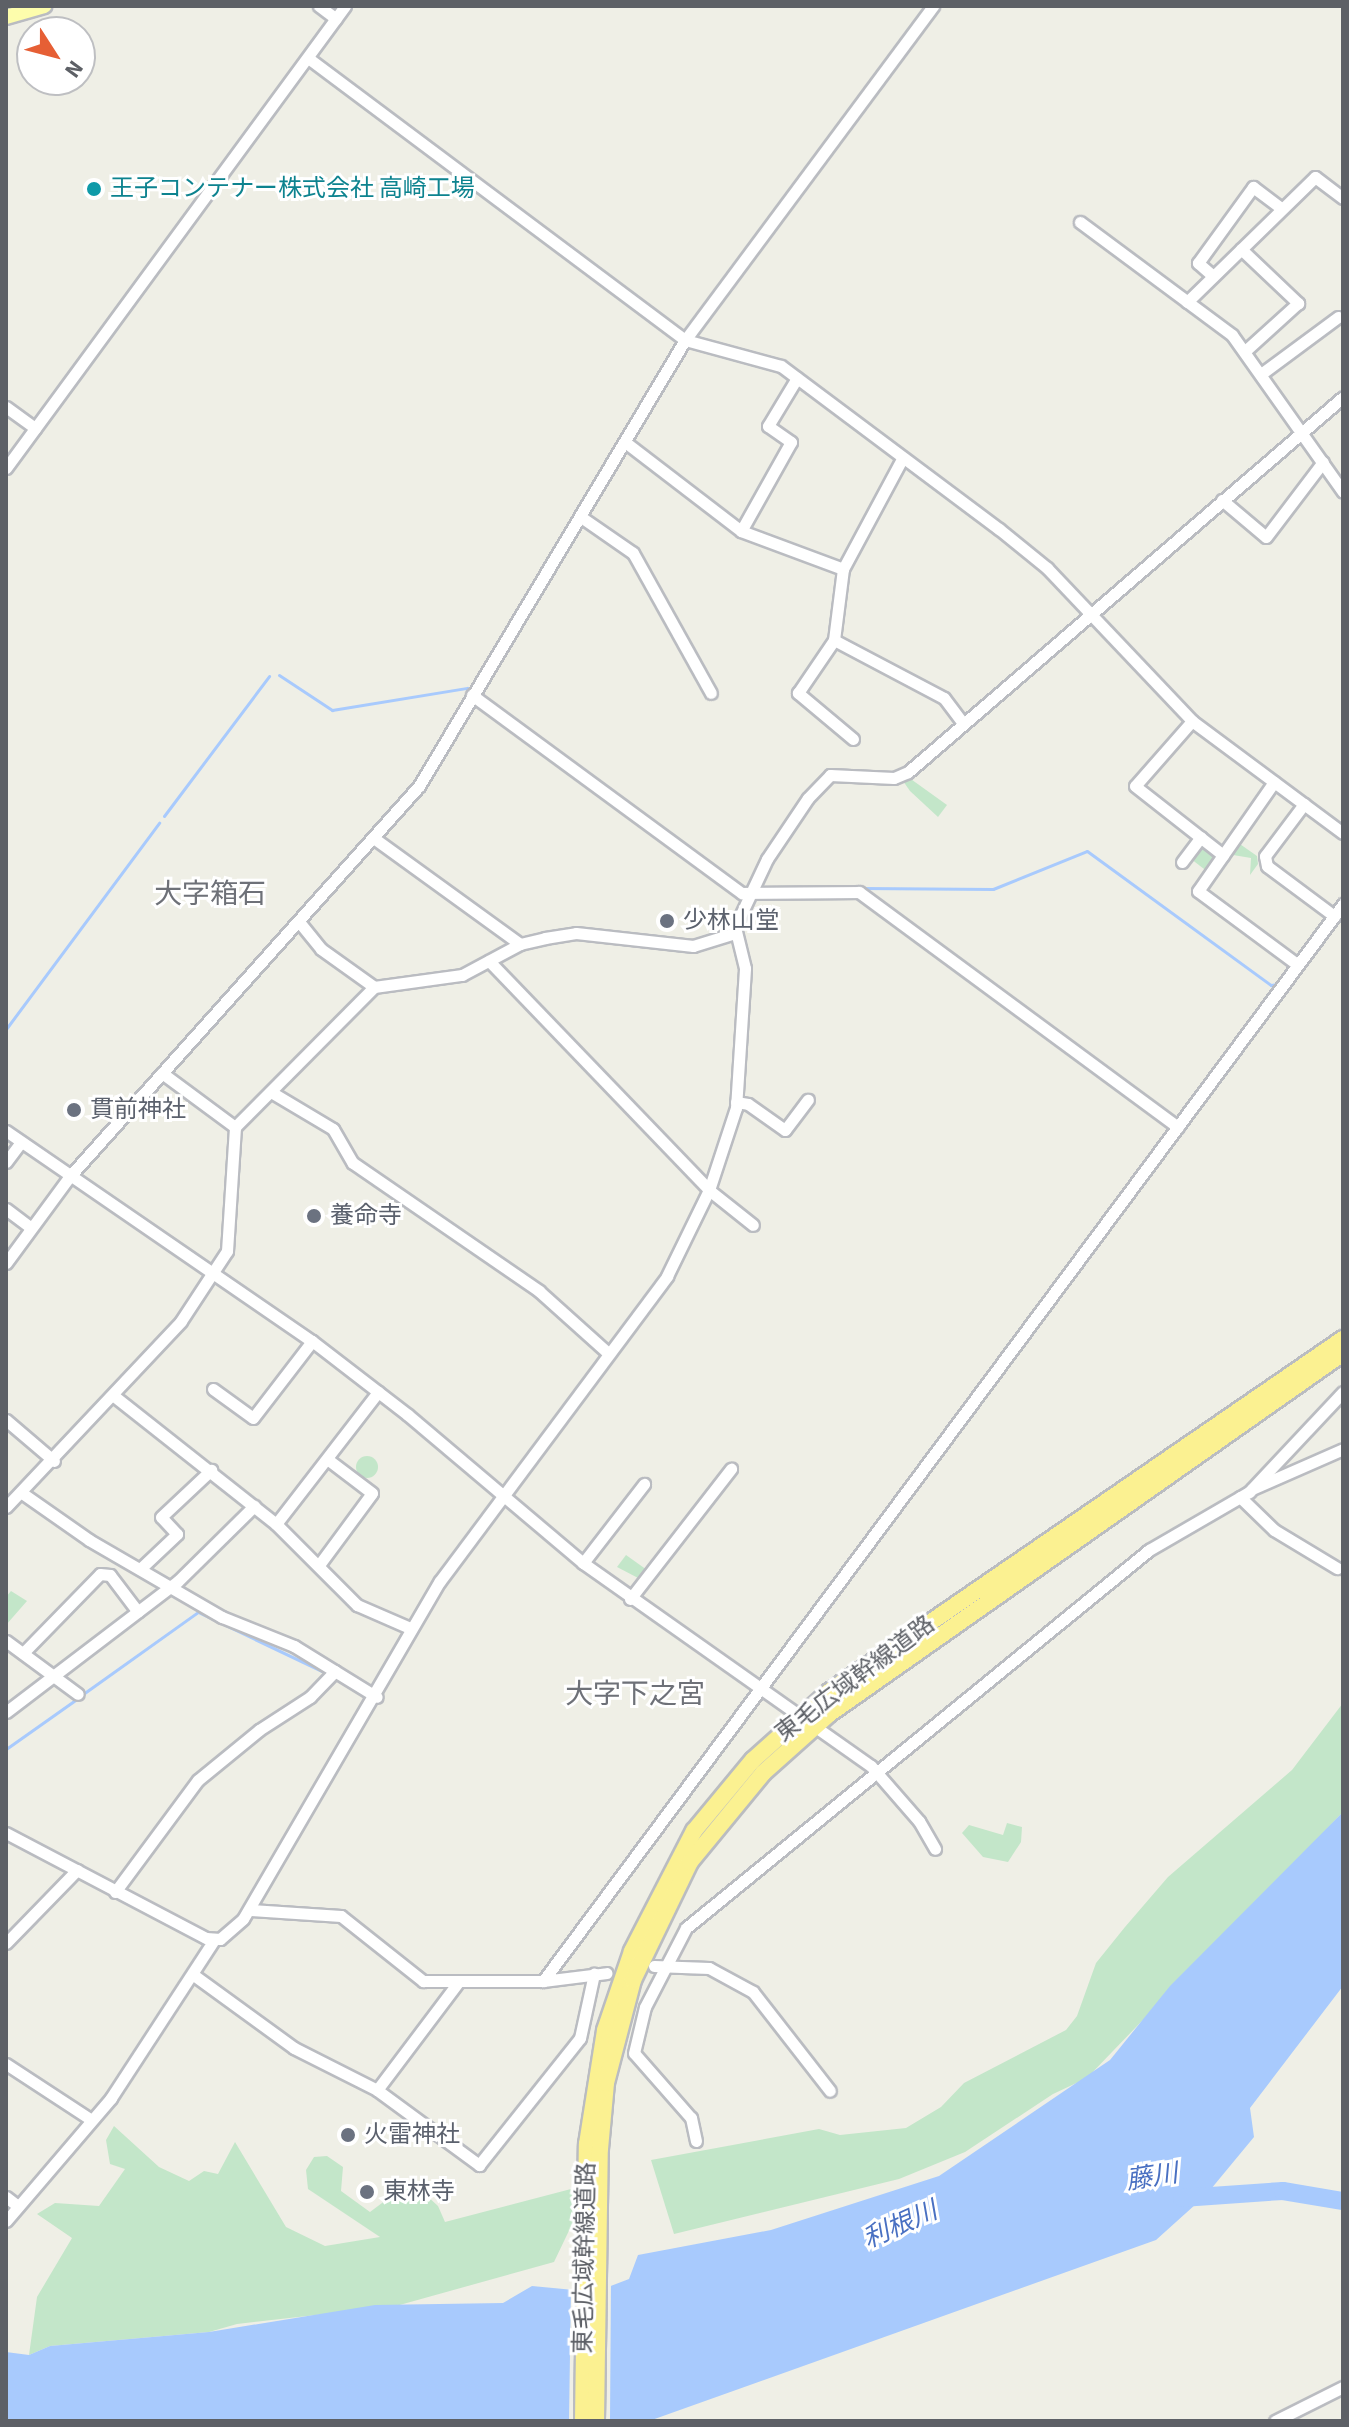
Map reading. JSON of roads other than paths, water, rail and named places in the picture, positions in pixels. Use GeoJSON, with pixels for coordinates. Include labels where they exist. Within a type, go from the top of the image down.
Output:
{"type":"FeatureCollection","features":[{"type":"Feature","properties":{"kind":"highway","name":"東毛広域幹線道路"},"geometry":{"type":"LineString","coordinates":[[596,2421],[593,2174],[589,2122],[605,2030],[632,1951],[694,1831],[745,1768],[800,1715],[1343,1339]]}},
{"type":"Feature","properties":{"kind":"highway","name":"東毛広域幹線道路"},"geometry":{"type":"LineString","coordinates":[[583,2421],[593,2174],[603,2101],[617,2031],[657,1923],[690,1862],[725,1816],[815,1725],[1343,1353]]}},
{"type":"Feature","properties":{"kind":"main road"},"geometry":{"type":"LineString","coordinates":[[6,17],[44,6]]}},
{"type":"Feature","properties":{"kind":"street"},"geometry":{"type":"LineString","coordinates":[[319,6],[336,19]]}},
{"type":"Feature","properties":{"kind":"street"},"geometry":{"type":"LineString","coordinates":[[6,468],[345,6]]}},
{"type":"Feature","properties":{"kind":"street"},"geometry":{"type":"LineString","coordinates":[[6,1263],[70,1176],[300,923],[419,786],[685,340],[933,6]]}},
{"type":"Feature","properties":{"kind":"street"},"geometry":{"type":"LineString","coordinates":[[308,58],[685,340],[781,366],[1047,568],[1192,721],[1343,833]]}},
{"type":"Feature","properties":{"kind":"street"},"geometry":{"type":"LineString","coordinates":[[1187,302],[1315,177],[1343,198]]}},
{"type":"Feature","properties":{"kind":"street"},"geometry":{"type":"LineString","coordinates":[[1213,276],[1198,263],[1253,187],[1282,209]]}},
{"type":"Feature","properties":{"kind":"street"},"geometry":{"type":"LineString","coordinates":[[1080,222],[1187,302],[1245,351],[1343,492]]}},
{"type":"Feature","properties":{"kind":"street"},"geometry":{"type":"LineString","coordinates":[[1241,249],[1298,303],[1245,351]]}},
{"type":"Feature","properties":{"kind":"street"},"geometry":{"type":"LineString","coordinates":[[1261,374],[1338,317]]}},
{"type":"Feature","properties":{"kind":"street"},"geometry":{"type":"LineString","coordinates":[[741,531],[791,442],[768,426],[797,378]]}},
{"type":"Feature","properties":{"kind":"street"},"geometry":{"type":"LineString","coordinates":[[6,2221],[111,2098],[195,1976],[214,1940],[251,1910],[377,1697],[410,1628],[667,1276],[709,1190],[736,1102],[745,968],[735,933],[750,892],[808,798],[830,775],[901,776],[1094,615],[1343,397]]}},
{"type":"Feature","properties":{"kind":"street"},"geometry":{"type":"LineString","coordinates":[[6,407],[35,428]]}},
{"type":"Feature","properties":{"kind":"street"},"geometry":{"type":"LineString","coordinates":[[625,442],[741,531],[843,569]]}},
{"type":"Feature","properties":{"kind":"street"},"geometry":{"type":"LineString","coordinates":[[853,739],[798,693],[834,640],[843,569],[902,459]]}},
{"type":"Feature","properties":{"kind":"street"},"geometry":{"type":"LineString","coordinates":[[1222,500],[1266,537],[1323,462]]}},
{"type":"Feature","properties":{"kind":"street"},"geometry":{"type":"LineString","coordinates":[[581,517],[633,553],[711,693]]}},
{"type":"Feature","properties":{"kind":"street"},"geometry":{"type":"LineString","coordinates":[[834,640],[944,698],[962,722]]}},
{"type":"Feature","properties":{"kind":"street"},"geometry":{"type":"LineString","coordinates":[[472,695],[742,893],[859,892],[1178,1127]]}},
{"type":"Feature","properties":{"kind":"street"},"geometry":{"type":"LineString","coordinates":[[1192,721],[1135,786],[1223,855]]}},
{"type":"Feature","properties":{"kind":"street"},"geometry":{"type":"LineString","coordinates":[[1274,782],[1198,891],[1298,965]]}},
{"type":"Feature","properties":{"kind":"street"},"geometry":{"type":"LineString","coordinates":[[1304,804],[1265,856],[1267,866],[1334,916]]}},
{"type":"Feature","properties":{"kind":"street"},"geometry":{"type":"LineString","coordinates":[[1182,862],[1201,837]]}},
{"type":"Feature","properties":{"kind":"street"},"geometry":{"type":"LineString","coordinates":[[375,839],[520,944]]}},
{"type":"Feature","properties":{"kind":"street"},"geometry":{"type":"LineString","coordinates":[[543,1981],[1343,904]]}},
{"type":"Feature","properties":{"kind":"street"},"geometry":{"type":"LineString","coordinates":[[300,923],[321,949],[374,987]]}},
{"type":"Feature","properties":{"kind":"street"},"geometry":{"type":"LineString","coordinates":[[6,1507],[54,1461],[181,1321],[227,1251],[235,1127],[374,987],[462,975],[520,944],[576,933],[693,946],[735,933]]}},
{"type":"Feature","properties":{"kind":"street"},"geometry":{"type":"LineString","coordinates":[[489,961],[709,1190],[753,1225]]}},
{"type":"Feature","properties":{"kind":"street"},"geometry":{"type":"LineString","coordinates":[[162,1073],[235,1127]]}},
{"type":"Feature","properties":{"kind":"street"},"geometry":{"type":"LineString","coordinates":[[271,1092],[333,1129],[353,1163],[539,1291],[608,1353]]}},
{"type":"Feature","properties":{"kind":"street"},"geometry":{"type":"LineString","coordinates":[[736,1102],[785,1130],[808,1100]]}},
{"type":"Feature","properties":{"kind":"street"},"geometry":{"type":"LineString","coordinates":[[6,1131],[312,1341],[630,1599],[815,1725],[877,1772],[919,1821],[935,1849]]}},
{"type":"Feature","properties":{"kind":"street"},"geometry":{"type":"LineString","coordinates":[[6,1162],[21,1142]]}},
{"type":"Feature","properties":{"kind":"street"},"geometry":{"type":"LineString","coordinates":[[6,1209],[31,1228]]}},
{"type":"Feature","properties":{"kind":"street"},"geometry":{"type":"LineString","coordinates":[[213,1389],[253,1418],[312,1341]]}},
{"type":"Feature","properties":{"kind":"street"},"geometry":{"type":"LineString","coordinates":[[276,1524],[378,1392]]}},
{"type":"Feature","properties":{"kind":"street"},"geometry":{"type":"LineString","coordinates":[[1252,1489],[1343,1392]]}},
{"type":"Feature","properties":{"kind":"street"},"geometry":{"type":"LineString","coordinates":[[114,1396],[276,1524],[357,1605],[410,1628]]}},
{"type":"Feature","properties":{"kind":"street"},"geometry":{"type":"LineString","coordinates":[[6,1420],[54,1461]]}},
{"type":"Feature","properties":{"kind":"street"},"geometry":{"type":"LineString","coordinates":[[696,2141],[691,2118],[634,2053],[641,2019],[659,1965],[692,1921],[1149,1550],[1252,1489],[1343,1449]]}},
{"type":"Feature","properties":{"kind":"street"},"geometry":{"type":"LineString","coordinates":[[319,1565],[372,1493],[327,1459]]}},
{"type":"Feature","properties":{"kind":"street"},"geometry":{"type":"LineString","coordinates":[[630,1599],[731,1469]]}},
{"type":"Feature","properties":{"kind":"street"},"geometry":{"type":"LineString","coordinates":[[140,1569],[177,1534],[161,1517],[211,1470]]}},
{"type":"Feature","properties":{"kind":"street"},"geometry":{"type":"LineString","coordinates":[[583,1563],[644,1484]]}},
{"type":"Feature","properties":{"kind":"street"},"geometry":{"type":"LineString","coordinates":[[22,1493],[140,1569],[246,1631],[284,1641],[377,1697]]}},
{"type":"Feature","properties":{"kind":"street"},"geometry":{"type":"LineString","coordinates":[[1240,1497],[1274,1530],[1337,1568]]}},
{"type":"Feature","properties":{"kind":"street"},"geometry":{"type":"LineString","coordinates":[[6,1712],[170,1587],[254,1506]]}},
{"type":"Feature","properties":{"kind":"street"},"geometry":{"type":"LineString","coordinates":[[23,1653],[100,1574],[110,1575],[138,1612]]}},
{"type":"Feature","properties":{"kind":"street"},"geometry":{"type":"LineString","coordinates":[[6,1641],[78,1694]]}},
{"type":"Feature","properties":{"kind":"street"},"geometry":{"type":"LineString","coordinates":[[115,1892],[198,1780],[259,1730],[310,1697],[335,1671]]}},
{"type":"Feature","properties":{"kind":"street"},"geometry":{"type":"LineString","coordinates":[[6,1833],[115,1892],[214,1940]]}},
{"type":"Feature","properties":{"kind":"street"},"geometry":{"type":"LineString","coordinates":[[6,1943],[77,1870]]}},
{"type":"Feature","properties":{"kind":"street"},"geometry":{"type":"LineString","coordinates":[[195,1976],[303,2053],[377,2090],[479,2165],[580,2038],[601,1974],[543,1981],[457,1984],[423,1981],[341,1916],[251,1910]]}},
{"type":"Feature","properties":{"kind":"street"},"geometry":{"type":"LineString","coordinates":[[659,1965],[709,1968],[753,1992],[830,2091]]}},
{"type":"Feature","properties":{"kind":"street"},"geometry":{"type":"LineString","coordinates":[[377,2090],[457,1984]]}},
{"type":"Feature","properties":{"kind":"street"},"geometry":{"type":"LineString","coordinates":[[6,2064],[90,2119]]}},
{"type":"Feature","properties":{"kind":"street"},"geometry":{"type":"LineString","coordinates":[[6,2197],[18,2206]]}},
{"type":"Feature","properties":{"kind":"street"},"geometry":{"type":"LineString","coordinates":[[1275,2421],[1295,2418],[1343,2387]]}},
{"type":"Feature","properties":{"kind":"water","name":"利根川"},"geometry":{"type":"Polygon","coordinates":[[[1343,1812],[1343,1986],[1250,2108],[1254,2137],[1206,2195],[1156,2240],[649,2421],[6,2421],[6,2352],[29,2355],[50,2346],[209,2332],[375,2305],[503,2303],[532,2286],[595,2292],[629,2279],[638,2255],[771,2230],[939,2176],[1110,2060],[1170,1986],[1343,1812]]]}},
{"type":"Feature","properties":{"kind":"waterway"},"geometry":{"type":"LineString","coordinates":[[279,675],[332,710],[467,688]]}},
{"type":"Feature","properties":{"kind":"waterway"},"geometry":{"type":"LineString","coordinates":[[164,816],[269,676]]}},
{"type":"Feature","properties":{"kind":"waterway"},"geometry":{"type":"LineString","coordinates":[[482,695],[558,751]]}},
{"type":"Feature","properties":{"kind":"waterway"},"geometry":{"type":"LineString","coordinates":[[6,1029],[159,823]]}},
{"type":"Feature","properties":{"kind":"waterway"},"geometry":{"type":"LineString","coordinates":[[862,888],[993,889],[1087,851],[1271,985],[1277,984]]}},
{"type":"Feature","properties":{"kind":"waterway"},"geometry":{"type":"LineString","coordinates":[[83,1694],[198,1612],[326,1673]]}},
{"type":"Feature","properties":{"kind":"waterway"},"geometry":{"type":"LineString","coordinates":[[333,1677],[364,1696]]}},
{"type":"Feature","properties":{"kind":"waterway"},"geometry":{"type":"LineString","coordinates":[[6,1749],[77,1699]]}},
{"type":"Feature","properties":{"kind":"waterway","name":"藤川"},"geometry":{"type":"LineString","coordinates":[[1182,2198],[1283,2191],[1343,2201]]}},
{"type":"Feature","properties":{"kind":"place","name":"王子コンテナー株式会社 高崎工場"},"geometry":{"type":"Point","coordinates":[94,189]}},
{"type":"Feature","properties":{"kind":"place","name":"少林山堂"},"geometry":{"type":"Point","coordinates":[667,921]}},
{"type":"Feature","properties":{"kind":"place","name":"貫前神社"},"geometry":{"type":"Point","coordinates":[74,1110]}},
{"type":"Feature","properties":{"kind":"place","name":"養命寺"},"geometry":{"type":"Point","coordinates":[314,1216]}},
{"type":"Feature","properties":{"kind":"place","name":"火雷神社"},"geometry":{"type":"Point","coordinates":[348,2135]}},
{"type":"Feature","properties":{"kind":"place","name":"東林寺"},"geometry":{"type":"Point","coordinates":[367,2192]}},
{"type":"Feature","properties":{"kind":"district","name":"大字箱石"},"geometry":{"type":"Point","coordinates":[210,894]}},
{"type":"Feature","properties":{"kind":"district","name":"大字下之宮"},"geometry":{"type":"Point","coordinates":[635,1694]}}]}
